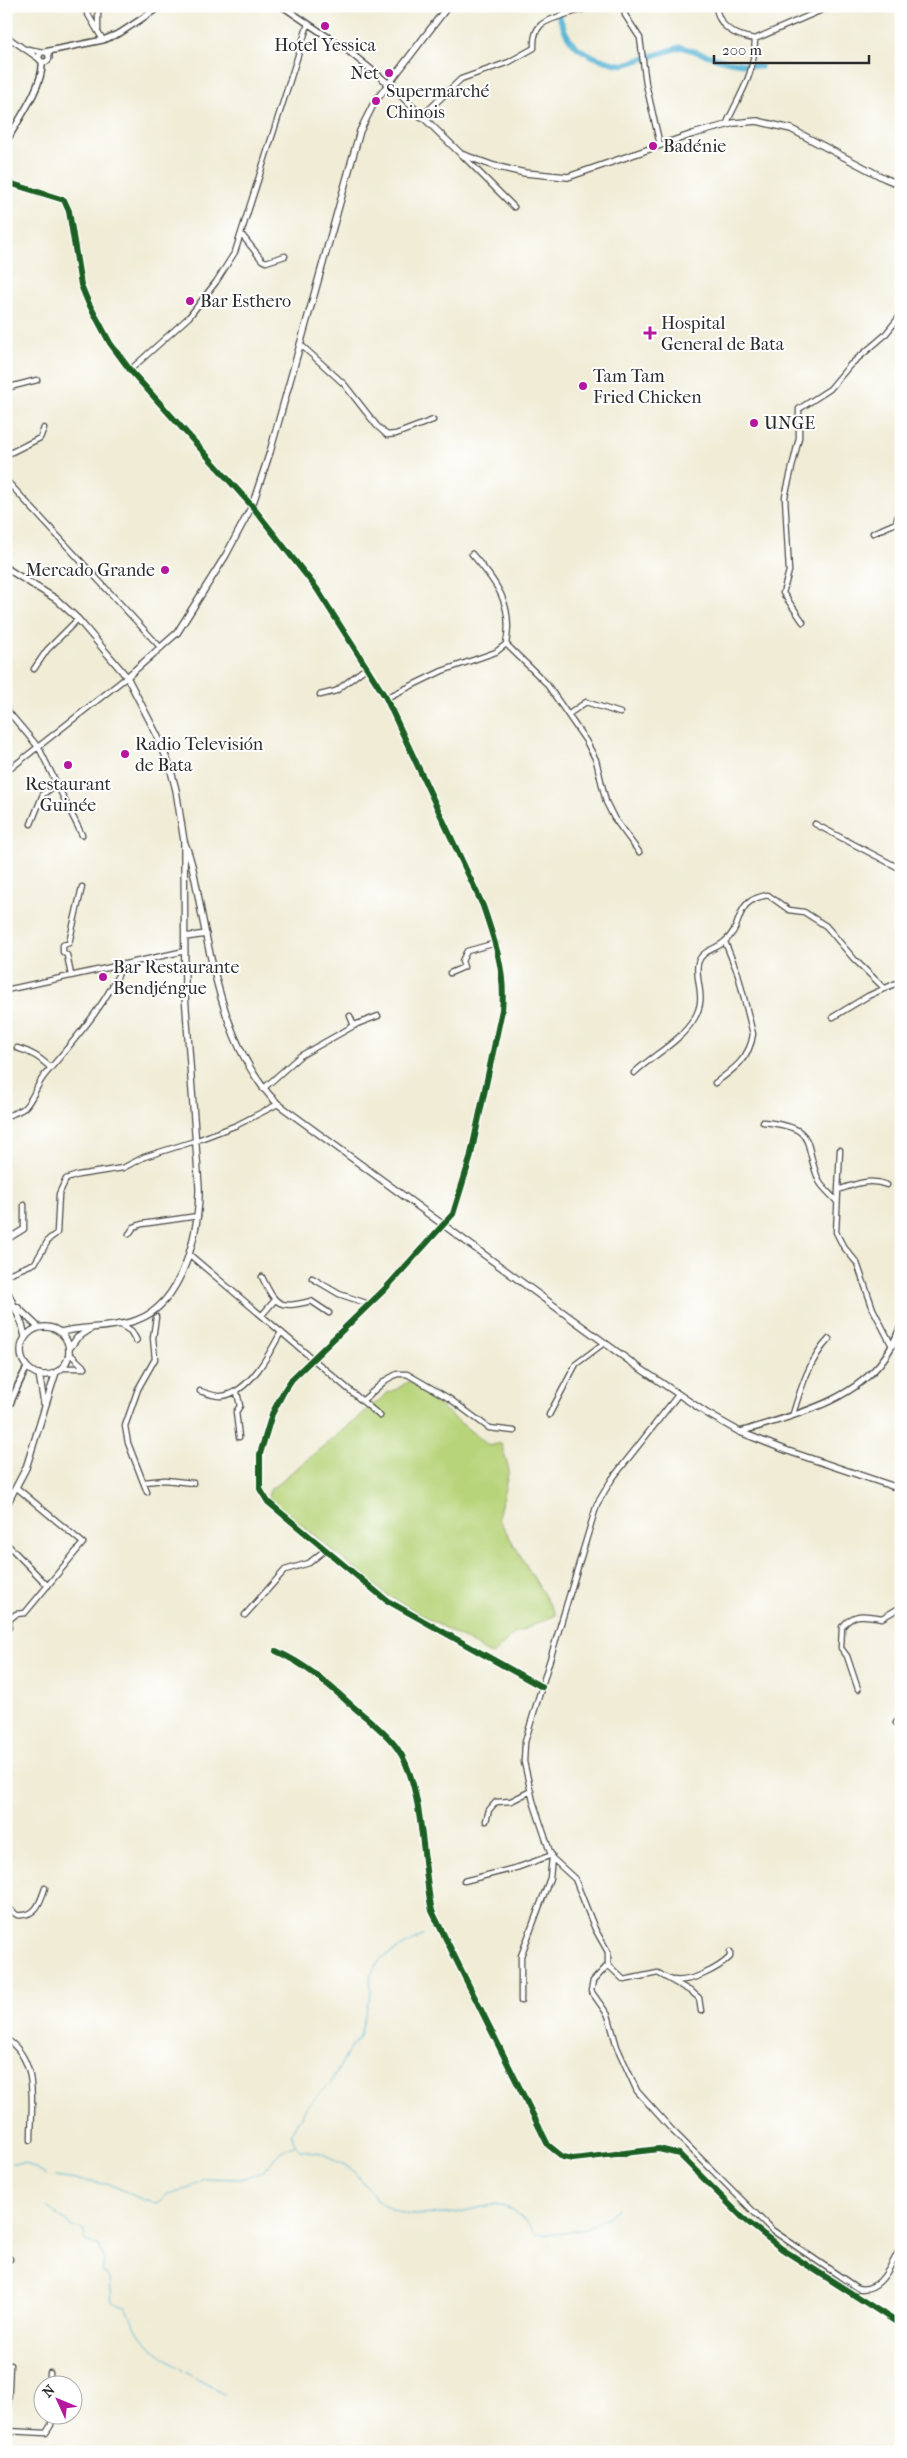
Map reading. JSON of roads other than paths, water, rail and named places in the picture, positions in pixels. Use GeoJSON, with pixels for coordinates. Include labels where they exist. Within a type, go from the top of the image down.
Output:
{"type":"FeatureCollection","features":[{"type":"Feature","properties":{"kind":"main road"},"geometry":{"type":"LineString","coordinates":[[127,677],[177,633],[195,608],[252,506],[270,452],[357,138],[372,108],[448,6]]}},
{"type":"Feature","properties":{"kind":"main road"},"geometry":{"type":"LineString","coordinates":[[389,84],[461,154],[494,166],[557,178],[578,174],[660,145],[726,125],[757,121],[791,129],[901,185]]}},
{"type":"Feature","properties":{"kind":"main road"},"geometry":{"type":"LineString","coordinates":[[6,568],[56,600],[78,619],[127,677],[157,735],[170,767],[176,790],[184,842],[186,1005],[199,1187],[198,1216],[190,1255],[166,1298],[139,1320],[61,1332]]}},
{"type":"Feature","properties":{"kind":"main road"},"geometry":{"type":"LineString","coordinates":[[184,842],[190,858],[222,1002],[245,1056],[263,1089],[278,1104],[678,1395],[740,1432],[788,1451],[901,1489]]}},
{"type":"Feature","properties":{"kind":"main road"},"geometry":{"type":"LineString","coordinates":[[185,937],[206,934]]}},
{"type":"Feature","properties":{"kind":"main road"},"geometry":{"type":"LineString","coordinates":[[6,1288],[22,1324],[25,1337],[21,1351],[28,1368],[39,1374],[56,1372],[62,1368],[69,1351],[81,1334],[94,1327]]}},
{"type":"Feature","properties":{"kind":"main road"},"geometry":{"type":"LineString","coordinates":[[14,1304],[38,1327]]}},
{"type":"Feature","properties":{"kind":"main road"},"geometry":{"type":"LineString","coordinates":[[118,1324],[128,1328],[136,1340]]}},
{"type":"Feature","properties":{"kind":"main road"},"geometry":{"type":"LineString","coordinates":[[25,1337],[38,1327],[50,1327],[61,1332],[67,1340],[69,1351]]}},
{"type":"Feature","properties":{"kind":"main road"},"geometry":{"type":"LineString","coordinates":[[6,1506],[26,1468],[56,1372]]}},
{"type":"Feature","properties":{"kind":"main road"},"geometry":{"type":"LineString","coordinates":[[39,1374],[44,1408]]}},
{"type":"Feature","properties":{"kind":"street"},"geometry":{"type":"LineString","coordinates":[[82,6],[102,40]]}},
{"type":"Feature","properties":{"kind":"street"},"geometry":{"type":"LineString","coordinates":[[98,6],[98,32]]}},
{"type":"Feature","properties":{"kind":"street"},"geometry":{"type":"LineString","coordinates":[[26,48],[44,52],[62,50],[102,40],[127,30],[161,6]]}},
{"type":"Feature","properties":{"kind":"street"},"geometry":{"type":"LineString","coordinates":[[282,6],[347,50],[389,84]]}},
{"type":"Feature","properties":{"kind":"street"},"geometry":{"type":"LineString","coordinates":[[421,117],[462,79],[510,62],[534,48],[534,38],[540,25],[584,8],[597,7],[608,9],[615,6]]}},
{"type":"Feature","properties":{"kind":"street"},"geometry":{"type":"LineString","coordinates":[[624,6],[625,15],[638,32],[649,99],[660,145]]}},
{"type":"Feature","properties":{"kind":"street"},"geometry":{"type":"LineString","coordinates":[[716,6],[717,17],[723,25],[742,37],[755,39],[831,6]]}},
{"type":"Feature","properties":{"kind":"street"},"geometry":{"type":"LineString","coordinates":[[130,370],[189,317],[216,282],[235,252],[308,24]]}},
{"type":"Feature","properties":{"kind":"street"},"geometry":{"type":"LineString","coordinates":[[6,36],[26,48],[41,61],[43,68],[38,82],[6,142]]}},
{"type":"Feature","properties":{"kind":"street"},"geometry":{"type":"LineString","coordinates":[[726,125],[747,85],[754,59],[755,39]]}},
{"type":"Feature","properties":{"kind":"street"},"geometry":{"type":"LineString","coordinates":[[41,61],[62,50]]}},
{"type":"Feature","properties":{"kind":"street"},"geometry":{"type":"LineString","coordinates":[[44,52],[48,58]]}},
{"type":"Feature","properties":{"kind":"street"},"geometry":{"type":"LineString","coordinates":[[41,61],[44,52]]}},
{"type":"Feature","properties":{"kind":"street"},"geometry":{"type":"LineString","coordinates":[[461,154],[514,207]]}},
{"type":"Feature","properties":{"kind":"street"},"geometry":{"type":"LineString","coordinates":[[6,182],[59,197],[66,202],[78,275],[88,302],[110,343],[130,370],[252,506],[317,589],[386,698],[483,906],[496,943],[504,991],[502,1010],[464,1180],[453,1214],[369,1304],[292,1379],[272,1414],[260,1454],[259,1476],[260,1489],[268,1502],[386,1600],[542,1687]]}},
{"type":"Feature","properties":{"kind":"street"},"geometry":{"type":"LineString","coordinates":[[242,235],[262,260],[266,262],[285,256]]}},
{"type":"Feature","properties":{"kind":"street"},"geometry":{"type":"LineString","coordinates":[[803,622],[783,593],[789,571],[785,497],[799,438],[799,409],[830,389],[850,365],[884,336],[901,315]]}},
{"type":"Feature","properties":{"kind":"street"},"geometry":{"type":"LineString","coordinates":[[300,344],[344,384],[377,426],[387,435],[396,434],[432,420]]}},
{"type":"Feature","properties":{"kind":"street"},"geometry":{"type":"LineString","coordinates":[[6,388],[36,380]]}},
{"type":"Feature","properties":{"kind":"street"},"geometry":{"type":"LineString","coordinates":[[6,455],[40,438],[44,428]]}},
{"type":"Feature","properties":{"kind":"street"},"geometry":{"type":"LineString","coordinates":[[6,480],[161,648]]}},
{"type":"Feature","properties":{"kind":"street"},"geometry":{"type":"LineString","coordinates":[[873,533],[896,523],[901,504]]}},
{"type":"Feature","properties":{"kind":"street"},"geometry":{"type":"LineString","coordinates":[[386,698],[442,671],[496,652],[506,644],[508,620],[502,595],[498,586],[472,554]]}},
{"type":"Feature","properties":{"kind":"street"},"geometry":{"type":"LineString","coordinates":[[34,669],[47,650],[78,619]]}},
{"type":"Feature","properties":{"kind":"street"},"geometry":{"type":"LineString","coordinates":[[506,644],[546,683],[568,714],[596,760],[606,802],[614,818],[639,852]]}},
{"type":"Feature","properties":{"kind":"street"},"geometry":{"type":"LineString","coordinates":[[320,695],[336,691],[367,667]]}},
{"type":"Feature","properties":{"kind":"street"},"geometry":{"type":"LineString","coordinates":[[6,772],[40,748],[127,677]]}},
{"type":"Feature","properties":{"kind":"street"},"geometry":{"type":"LineString","coordinates":[[568,714],[586,702],[620,713]]}},
{"type":"Feature","properties":{"kind":"street"},"geometry":{"type":"LineString","coordinates":[[6,709],[40,748],[56,785],[82,835]]}},
{"type":"Feature","properties":{"kind":"street"},"geometry":{"type":"LineString","coordinates":[[30,824],[43,794],[56,785]]}},
{"type":"Feature","properties":{"kind":"street"},"geometry":{"type":"LineString","coordinates":[[815,824],[901,869]]}},
{"type":"Feature","properties":{"kind":"street"},"geometry":{"type":"LineString","coordinates":[[71,975],[67,956],[62,952],[62,945],[69,943],[82,887]]}},
{"type":"Feature","properties":{"kind":"street"},"geometry":{"type":"LineString","coordinates":[[634,1073],[678,1039],[696,1017],[701,992],[698,965],[700,958],[704,953],[725,942],[734,931],[743,908],[756,896],[768,895],[790,910],[804,912],[826,926],[854,959],[884,988]]}},
{"type":"Feature","properties":{"kind":"street"},"geometry":{"type":"LineString","coordinates":[[715,1083],[740,1063],[752,1044],[753,1034],[738,974],[725,942]]}},
{"type":"Feature","properties":{"kind":"street"},"geometry":{"type":"LineString","coordinates":[[450,973],[464,967],[462,961],[467,951],[496,943]]}},
{"type":"Feature","properties":{"kind":"street"},"geometry":{"type":"LineString","coordinates":[[6,990],[185,951]]}},
{"type":"Feature","properties":{"kind":"street"},"geometry":{"type":"LineString","coordinates":[[6,1116],[24,1108],[37,1086],[113,986],[123,964]]}},
{"type":"Feature","properties":{"kind":"street"},"geometry":{"type":"LineString","coordinates":[[834,1017],[884,988],[901,981]]}},
{"type":"Feature","properties":{"kind":"street"},"geometry":{"type":"LineString","coordinates":[[350,1016],[354,1026]]}},
{"type":"Feature","properties":{"kind":"street"},"geometry":{"type":"LineString","coordinates":[[263,1089],[300,1056],[354,1026],[378,1016]]}},
{"type":"Feature","properties":{"kind":"street"},"geometry":{"type":"LineString","coordinates":[[17,1048],[30,1051],[51,1068]]}},
{"type":"Feature","properties":{"kind":"street"},"geometry":{"type":"LineString","coordinates":[[6,1275],[35,1263],[49,1239],[57,1233],[59,1194],[66,1179],[78,1174],[116,1170],[144,1157],[195,1142],[237,1125],[278,1104]]}},
{"type":"Feature","properties":{"kind":"street"},"geometry":{"type":"LineString","coordinates":[[763,1122],[786,1125],[800,1131],[810,1144],[819,1181],[837,1202]]}},
{"type":"Feature","properties":{"kind":"street"},"geometry":{"type":"LineString","coordinates":[[840,1150],[836,1232],[839,1240],[857,1263],[873,1309],[892,1346]]}},
{"type":"Feature","properties":{"kind":"street"},"geometry":{"type":"LineString","coordinates":[[838,1190],[865,1181],[876,1181],[887,1185]]}},
{"type":"Feature","properties":{"kind":"street"},"geometry":{"type":"LineString","coordinates":[[6,1240],[24,1229],[24,1205]]}},
{"type":"Feature","properties":{"kind":"street"},"geometry":{"type":"LineString","coordinates":[[129,1234],[134,1228],[142,1224],[198,1216]]}},
{"type":"Feature","properties":{"kind":"street"},"geometry":{"type":"LineString","coordinates":[[190,1255],[380,1416]]}},
{"type":"Feature","properties":{"kind":"street"},"geometry":{"type":"LineString","coordinates":[[262,1277],[279,1304],[291,1306],[311,1301],[329,1313]]}},
{"type":"Feature","properties":{"kind":"street"},"geometry":{"type":"LineString","coordinates":[[312,1278],[339,1294],[369,1304]]}},
{"type":"Feature","properties":{"kind":"street"},"geometry":{"type":"LineString","coordinates":[[262,1315],[275,1300]]}},
{"type":"Feature","properties":{"kind":"street"},"geometry":{"type":"LineString","coordinates":[[147,1492],[128,1443],[125,1426],[138,1388],[154,1359],[153,1338],[156,1317]]}},
{"type":"Feature","properties":{"kind":"street"},"geometry":{"type":"LineString","coordinates":[[740,1432],[828,1402],[854,1388],[878,1366],[892,1346],[901,1326]]}},
{"type":"Feature","properties":{"kind":"street"},"geometry":{"type":"LineString","coordinates":[[200,1391],[222,1397],[237,1392],[264,1364],[281,1332]]}},
{"type":"Feature","properties":{"kind":"street"},"geometry":{"type":"LineString","coordinates":[[793,1414],[811,1363],[818,1350],[830,1339]]}},
{"type":"Feature","properties":{"kind":"street"},"geometry":{"type":"LineString","coordinates":[[549,1415],[576,1364],[604,1343]]}},
{"type":"Feature","properties":{"kind":"street"},"geometry":{"type":"LineString","coordinates":[[62,1368],[85,1368],[69,1351]]}},
{"type":"Feature","properties":{"kind":"street"},"geometry":{"type":"LineString","coordinates":[[6,1412],[14,1397],[18,1381],[28,1368]]}},
{"type":"Feature","properties":{"kind":"street"},"geometry":{"type":"LineString","coordinates":[[362,1401],[386,1380],[397,1374],[408,1374],[450,1398],[489,1428],[514,1432]]}},
{"type":"Feature","properties":{"kind":"street"},"geometry":{"type":"LineString","coordinates":[[237,1392],[240,1406],[236,1412],[238,1437]]}},
{"type":"Feature","properties":{"kind":"street"},"geometry":{"type":"LineString","coordinates":[[521,2001],[522,1956],[550,1878],[552,1857],[531,1791],[523,1754],[597,1504],[612,1479],[678,1395]]}},
{"type":"Feature","properties":{"kind":"street"},"geometry":{"type":"LineString","coordinates":[[144,1482],[164,1480],[193,1483]]}},
{"type":"Feature","properties":{"kind":"street"},"geometry":{"type":"LineString","coordinates":[[6,1632],[8,1620],[16,1614],[25,1613],[83,1546],[83,1540],[17,1488]]}},
{"type":"Feature","properties":{"kind":"street"},"geometry":{"type":"LineString","coordinates":[[6,1543],[48,1586]]}},
{"type":"Feature","properties":{"kind":"street"},"geometry":{"type":"LineString","coordinates":[[244,1615],[285,1570],[309,1563],[325,1550]]}},
{"type":"Feature","properties":{"kind":"street"},"geometry":{"type":"LineString","coordinates":[[858,1690],[847,1656],[840,1648],[842,1627],[852,1618],[862,1614],[882,1618],[901,1607]]}},
{"type":"Feature","properties":{"kind":"street"},"geometry":{"type":"LineString","coordinates":[[6,1611],[12,1617]]}},
{"type":"Feature","properties":{"kind":"street"},"geometry":{"type":"LineString","coordinates":[[276,1651],[304,1665],[321,1678],[389,1739],[402,1757],[409,1773],[420,1821],[427,1886],[432,1911],[548,2145],[563,2157],[573,2159],[659,2149],[679,2154],[743,2218],[782,2249],[901,2325]]}},
{"type":"Feature","properties":{"kind":"street"},"geometry":{"type":"LineString","coordinates":[[896,1723],[901,1714]]}},
{"type":"Feature","properties":{"kind":"street"},"geometry":{"type":"LineString","coordinates":[[486,1821],[489,1810],[496,1802],[511,1801],[531,1791]]}},
{"type":"Feature","properties":{"kind":"street"},"geometry":{"type":"LineString","coordinates":[[464,1882],[552,1857]]}},
{"type":"Feature","properties":{"kind":"street"},"geometry":{"type":"LineString","coordinates":[[552,1857],[575,1880],[595,1929],[608,1952],[608,1965],[593,1981],[591,1992],[608,2015],[617,2047],[638,2091],[672,2130],[760,2218],[796,2248],[857,2288],[864,2289],[876,2286],[901,2247]]}},
{"type":"Feature","properties":{"kind":"street"},"geometry":{"type":"LineString","coordinates":[[6,1907],[17,1915],[30,1914],[40,1904],[45,1888]]}},
{"type":"Feature","properties":{"kind":"street"},"geometry":{"type":"LineString","coordinates":[[669,1979],[686,1980],[723,1964],[730,1957],[730,1952]]}},
{"type":"Feature","properties":{"kind":"street"},"geometry":{"type":"LineString","coordinates":[[608,1965],[624,1980],[658,1973],[699,1998],[701,2011]]}},
{"type":"Feature","properties":{"kind":"street"},"geometry":{"type":"LineString","coordinates":[[6,2039],[20,2050],[27,2063],[30,2082],[31,2140]]}},
{"type":"Feature","properties":{"kind":"street"},"geometry":{"type":"LineString","coordinates":[[6,2441],[10,2365]]}},
{"type":"Feature","properties":{"kind":"street"},"geometry":{"type":"LineString","coordinates":[[7,2432],[46,2433],[50,2426]]}},
{"type":"Feature","properties":{"kind":"waterway"},"geometry":{"type":"LineString","coordinates":[[556,6],[563,27],[571,41],[584,52],[612,63],[626,64],[681,47],[725,61],[761,67]]}},
{"type":"Feature","properties":{"kind":"waterway"},"geometry":{"type":"LineString","coordinates":[[424,1935],[380,1959],[370,1975],[371,1991],[360,2036],[350,2048],[332,2081],[307,2106],[291,2133],[295,2145],[300,2150],[321,2153],[345,2165],[354,2172],[377,2199],[390,2209],[409,2215],[449,2214],[497,2204],[515,2211],[537,2234],[549,2234],[581,2230],[600,2221],[618,2208]]}},
{"type":"Feature","properties":{"kind":"waterway"},"geometry":{"type":"LineString","coordinates":[[55,2177],[112,2185],[145,2201],[158,2203],[168,2194],[190,2188],[203,2178],[241,2179],[263,2171],[280,2152],[294,2146]]}},
{"type":"Feature","properties":{"kind":"waterway"},"geometry":{"type":"LineString","coordinates":[[12,2163],[25,2163],[46,2175]]}},
{"type":"Feature","properties":{"kind":"waterway"},"geometry":{"type":"LineString","coordinates":[[48,2207],[72,2227],[83,2229],[86,2241],[99,2246],[104,2259],[102,2273],[110,2278],[112,2302],[127,2308],[137,2330],[148,2344],[180,2368],[224,2393]]}},
{"type":"Feature","properties":{"kind":"place","name":"Hotel Yessica"},"geometry":{"type":"Point","coordinates":[325,26]}},
{"type":"Feature","properties":{"kind":"place","name":"Net"},"geometry":{"type":"Point","coordinates":[389,73]}},
{"type":"Feature","properties":{"kind":"place","name":"Supermarché Chinois"},"geometry":{"type":"Point","coordinates":[376,101]}},
{"type":"Feature","properties":{"kind":"place","name":"Badénie"},"geometry":{"type":"Point","coordinates":[653,146]}},
{"type":"Feature","properties":{"kind":"place","name":"Bar Esthero"},"geometry":{"type":"Point","coordinates":[190,301]}},
{"type":"Feature","properties":{"kind":"place","name":"Hospital General de Bata"},"geometry":{"type":"Point","coordinates":[650,333]}},
{"type":"Feature","properties":{"kind":"place","name":"Tam Tam Fried Chicken"},"geometry":{"type":"Point","coordinates":[583,386]}},
{"type":"Feature","properties":{"kind":"place","name":"UNGE"},"geometry":{"type":"Point","coordinates":[754,423]}},
{"type":"Feature","properties":{"kind":"place","name":"Mercado Grande"},"geometry":{"type":"Point","coordinates":[165,570]}},
{"type":"Feature","properties":{"kind":"place","name":"Radio Televisión de Bata"},"geometry":{"type":"Point","coordinates":[125,754]}},
{"type":"Feature","properties":{"kind":"place","name":"Restaurant Guinée"},"geometry":{"type":"Point","coordinates":[68,765]}},
{"type":"Feature","properties":{"kind":"place","name":"Bar Restaurante Bendjéngue"},"geometry":{"type":"Point","coordinates":[103,977]}}]}
